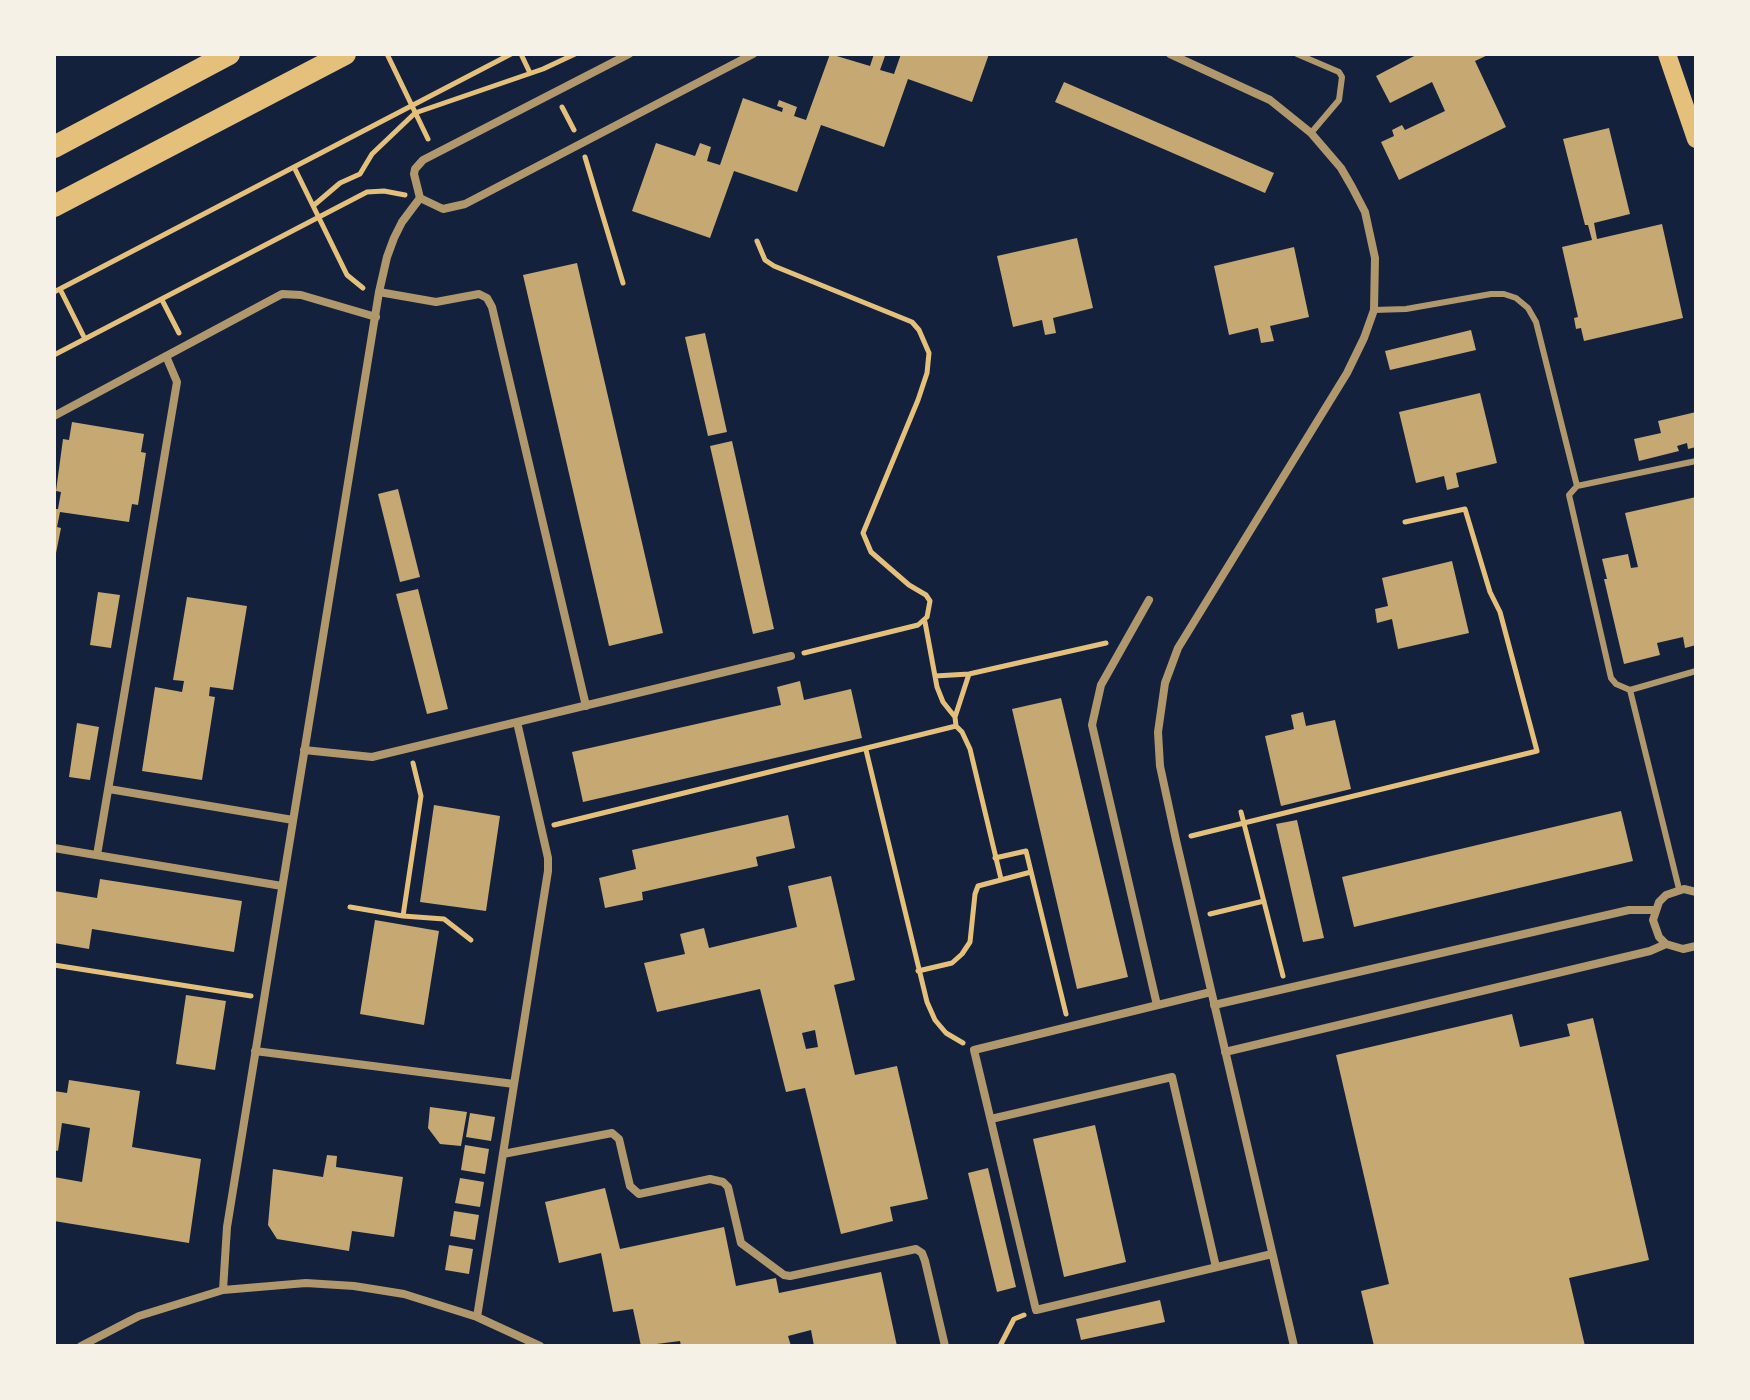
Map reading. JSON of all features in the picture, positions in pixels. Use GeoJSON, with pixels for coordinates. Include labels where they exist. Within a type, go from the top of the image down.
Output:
{"type":"FeatureCollection","features":[{"type":"Feature","properties":{"kind":"highway"},"geometry":{"type":"LineString","coordinates":[[54,147],[229,54]]}},
{"type":"Feature","properties":{"kind":"highway"},"geometry":{"type":"LineString","coordinates":[[54,206],[345,54]]}},
{"type":"Feature","properties":{"kind":"main road"},"geometry":{"type":"LineString","coordinates":[[1667,54],[1696,139]]}},
{"type":"Feature","properties":{"kind":"street"},"geometry":{"type":"LineString","coordinates":[[420,198],[414,174],[423,160],[629,54]]}},
{"type":"Feature","properties":{"kind":"street"},"geometry":{"type":"LineString","coordinates":[[420,198],[443,209],[453,208],[753,54]]}},
{"type":"Feature","properties":{"kind":"street"},"geometry":{"type":"LineString","coordinates":[[1170,54],[1270,100],[1311,133],[1341,168],[1365,212],[1375,258],[1374,310],[1364,338],[1347,373],[1178,648],[1165,683],[1158,747],[1194,918],[1294,1346]]}},
{"type":"Feature","properties":{"kind":"street"},"geometry":{"type":"LineString","coordinates":[[223,1290],[227,1227],[379,292],[394,238],[420,198]]}},
{"type":"Feature","properties":{"kind":"street"},"geometry":{"type":"LineString","coordinates":[[379,292],[436,302],[479,294],[487,298],[492,307],[586,706]]}},
{"type":"Feature","properties":{"kind":"street"},"geometry":{"type":"LineString","coordinates":[[54,416],[289,293],[376,317]]}},
{"type":"Feature","properties":{"kind":"street"},"geometry":{"type":"LineString","coordinates":[[97,855],[177,382],[166,356]]}},
{"type":"Feature","properties":{"kind":"street"},"geometry":{"type":"LineString","coordinates":[[1149,600],[1101,685],[1092,725],[1157,1005]]}},
{"type":"Feature","properties":{"kind":"street"},"geometry":{"type":"LineString","coordinates":[[304,750],[372,757],[791,656]]}},
{"type":"Feature","properties":{"kind":"street"},"geometry":{"type":"LineString","coordinates":[[477,1317],[548,871],[548,858],[517,722]]}},
{"type":"Feature","properties":{"kind":"street"},"geometry":{"type":"LineString","coordinates":[[109,789],[293,820]]}},
{"type":"Feature","properties":{"kind":"street"},"geometry":{"type":"LineString","coordinates":[[54,848],[282,886]]}},
{"type":"Feature","properties":{"kind":"street"},"geometry":{"type":"LineString","coordinates":[[1696,892],[1679,889],[1666,895],[1654,910],[1655,929],[1666,944],[1683,949],[1696,946]]}},
{"type":"Feature","properties":{"kind":"street"},"geometry":{"type":"LineString","coordinates":[[1214,1005],[1629,910],[1654,910]]}},
{"type":"Feature","properties":{"kind":"street"},"geometry":{"type":"LineString","coordinates":[[1225,1052],[1650,951],[1666,944]]}},
{"type":"Feature","properties":{"kind":"street"},"geometry":{"type":"LineString","coordinates":[[1211,992],[974,1050],[1036,1310],[1272,1254]]}},
{"type":"Feature","properties":{"kind":"street"},"geometry":{"type":"LineString","coordinates":[[255,1051],[514,1084]]}},
{"type":"Feature","properties":{"kind":"street"},"geometry":{"type":"LineString","coordinates":[[991,1119],[1172,1077],[1216,1267]]}},
{"type":"Feature","properties":{"kind":"street"},"geometry":{"type":"LineString","coordinates":[[503,1154],[612,1133],[619,1139],[633,1191],[639,1194],[710,1179],[723,1182],[728,1187],[741,1243],[784,1275],[916,1249],[925,1261],[945,1346]]}},
{"type":"Feature","properties":{"kind":"street"},"geometry":{"type":"LineString","coordinates":[[81,1346],[139,1316],[223,1290],[306,1283],[404,1294],[477,1317],[540,1346]]}},
{"type":"Feature","properties":{"kind":"lane"},"geometry":{"type":"LineString","coordinates":[[1297,54],[1339,72],[1342,77],[1339,100],[1311,133]]}},
{"type":"Feature","properties":{"kind":"lane"},"geometry":{"type":"LineString","coordinates":[[1374,310],[1406,309],[1491,294],[1516,298],[1528,308],[1536,322],[1577,486]]}},
{"type":"Feature","properties":{"kind":"lane"},"geometry":{"type":"LineString","coordinates":[[1696,461],[1577,486],[1569,495],[1611,678],[1616,684],[1630,690],[1696,671]]}},
{"type":"Feature","properties":{"kind":"lane"},"geometry":{"type":"LineString","coordinates":[[1630,690],[1679,889]]}},
{"type":"Feature","properties":{"kind":"path"},"geometry":{"type":"LineString","coordinates":[[387,54],[429,140]]}},
{"type":"Feature","properties":{"kind":"path"},"geometry":{"type":"LineString","coordinates":[[85,339],[57,290],[511,54]]}},
{"type":"Feature","properties":{"kind":"path"},"geometry":{"type":"LineString","coordinates":[[521,54],[530,73]]}},
{"type":"Feature","properties":{"kind":"path"},"geometry":{"type":"LineString","coordinates":[[313,206],[340,183],[360,174],[372,154],[415,113],[530,73],[544,71],[575,54]]}},
{"type":"Feature","properties":{"kind":"path"},"geometry":{"type":"LineString","coordinates":[[555,92],[581,143],[623,283]]}},
{"type":"Feature","properties":{"kind":"path"},"geometry":{"type":"LineString","coordinates":[[294,167],[347,275],[356,284],[379,292]]}},
{"type":"Feature","properties":{"kind":"path"},"geometry":{"type":"LineString","coordinates":[[54,355],[367,192],[384,191],[420,198]]}},
{"type":"Feature","properties":{"kind":"path"},"geometry":{"type":"LineString","coordinates":[[757,241],[765,260],[774,266],[898,314],[912,322],[926,343],[929,362],[921,392],[863,533],[871,552],[930,601],[925,622],[935,676],[943,702],[955,717]]}},
{"type":"Feature","properties":{"kind":"path"},"geometry":{"type":"LineString","coordinates":[[162,300],[185,345]]}},
{"type":"Feature","properties":{"kind":"path"},"geometry":{"type":"LineString","coordinates":[[1205,833],[1537,751],[1500,612],[1490,592],[1465,509],[1405,522]]}},
{"type":"Feature","properties":{"kind":"path"},"geometry":{"type":"LineString","coordinates":[[791,656],[925,622]]}},
{"type":"Feature","properties":{"kind":"path"},"geometry":{"type":"LineString","coordinates":[[935,676],[969,674],[1067,654],[1130,634]]}},
{"type":"Feature","properties":{"kind":"path"},"geometry":{"type":"LineString","coordinates":[[969,674],[955,717],[956,726],[970,749],[1001,879]]}},
{"type":"Feature","properties":{"kind":"path"},"geometry":{"type":"LineString","coordinates":[[541,828],[956,726]]}},
{"type":"Feature","properties":{"kind":"path"},"geometry":{"type":"LineString","coordinates":[[403,916],[421,796],[409,748]]}},
{"type":"Feature","properties":{"kind":"path"},"geometry":{"type":"LineString","coordinates":[[866,750],[918,971],[935,1020],[946,1033],[974,1050]]}},
{"type":"Feature","properties":{"kind":"path"},"geometry":{"type":"LineString","coordinates":[[1241,812],[1286,988]]}},
{"type":"Feature","properties":{"kind":"path"},"geometry":{"type":"LineString","coordinates":[[995,858],[1026,851],[1069,1027]]}},
{"type":"Feature","properties":{"kind":"path"},"geometry":{"type":"LineString","coordinates":[[918,971],[952,963],[962,954],[970,942],[978,886],[1031,872]]}},
{"type":"Feature","properties":{"kind":"path"},"geometry":{"type":"LineString","coordinates":[[1194,918],[1264,901]]}},
{"type":"Feature","properties":{"kind":"path"},"geometry":{"type":"LineString","coordinates":[[350,907],[444,919],[471,940]]}},
{"type":"Feature","properties":{"kind":"path"},"geometry":{"type":"LineString","coordinates":[[54,965],[264,998]]}},
{"type":"Feature","properties":{"kind":"path"},"geometry":{"type":"LineString","coordinates":[[1000,1346],[1014,1319],[1036,1310]]}},
{"type":"Feature","properties":{"kind":"building"},"geometry":{"type":"Polygon","coordinates":[[[830,54],[870,66],[874,54],[881,54],[885,56],[880,70],[894,74],[901,54],[989,54],[972,102],[908,79],[884,147],[821,125],[797,192],[734,171],[710,238],[632,211],[656,143],[695,156],[700,143],[711,147],[707,161],[720,165],[743,98],[782,112],[783,108],[777,106],[779,100],[797,107],[794,116],[806,120],[830,54]]]}},
{"type":"Feature","properties":{"kind":"building"},"geometry":{"type":"Polygon","coordinates":[[[1418,54],[1490,54],[1475,61],[1506,127],[1399,180],[1381,142],[1394,136],[1392,130],[1402,125],[1405,130],[1445,111],[1432,82],[1390,103],[1376,76],[1418,54]]]}},
{"type":"Feature","properties":{"kind":"building"},"geometry":{"type":"Polygon","coordinates":[[[1064,82],[1274,173],[1265,193],[1055,102],[1064,82]]]}},
{"type":"Feature","properties":{"kind":"building"},"geometry":{"type":"Polygon","coordinates":[[[1609,128],[1630,214],[1594,223],[1597,239],[1662,224],[1683,318],[1584,341],[1581,328],[1576,329],[1574,318],[1578,317],[1562,247],[1592,240],[1588,225],[1585,225],[1563,139],[1609,128]]]}},
{"type":"Feature","properties":{"kind":"building"},"geometry":{"type":"Polygon","coordinates":[[[1077,238],[1093,308],[1053,318],[1056,333],[1045,335],[1042,320],[1013,327],[997,256],[1077,238]]]}},
{"type":"Feature","properties":{"kind":"building"},"geometry":{"type":"Polygon","coordinates":[[[1294,247],[1309,317],[1270,326],[1274,341],[1261,343],[1258,328],[1229,335],[1214,266],[1294,247]]]}},
{"type":"Feature","properties":{"kind":"building"},"geometry":{"type":"Polygon","coordinates":[[[577,263],[663,633],[609,646],[523,275],[577,263]]]}},
{"type":"Feature","properties":{"kind":"building"},"geometry":{"type":"Polygon","coordinates":[[[1471,330],[1476,350],[1390,370],[1385,351],[1471,330]]]}},
{"type":"Feature","properties":{"kind":"building"},"geometry":{"type":"Polygon","coordinates":[[[705,333],[727,432],[708,436],[685,337],[705,333]]]}},
{"type":"Feature","properties":{"kind":"building"},"geometry":{"type":"Polygon","coordinates":[[[1480,393],[1497,463],[1456,473],[1459,487],[1447,490],[1444,476],[1416,483],[1399,412],[1480,393]]]}},
{"type":"Feature","properties":{"kind":"building"},"geometry":{"type":"Polygon","coordinates":[[[1696,412],[1696,447],[1688,449],[1687,443],[1677,446],[1679,451],[1639,461],[1634,439],[1661,433],[1658,421],[1696,412]]]}},
{"type":"Feature","properties":{"kind":"building"},"geometry":{"type":"Polygon","coordinates":[[[72,422],[144,434],[141,452],[146,453],[138,505],[132,504],[129,522],[60,512],[57,527],[61,528],[54,563],[54,509],[58,509],[61,492],[56,491],[63,439],[69,440],[72,422]]]}},
{"type":"Feature","properties":{"kind":"building"},"geometry":{"type":"Polygon","coordinates":[[[732,441],[774,629],[753,634],[710,446],[732,441]]]}},
{"type":"Feature","properties":{"kind":"building"},"geometry":{"type":"Polygon","coordinates":[[[398,489],[420,577],[400,582],[378,494],[398,489]]]}},
{"type":"Feature","properties":{"kind":"building"},"geometry":{"type":"Polygon","coordinates":[[[1696,497],[1696,645],[1685,648],[1683,637],[1657,643],[1660,655],[1624,664],[1602,559],[1628,554],[1631,568],[1638,567],[1625,513],[1696,497]]]}},
{"type":"Feature","properties":{"kind":"building"},"geometry":{"type":"Polygon","coordinates":[[[1452,561],[1469,633],[1398,649],[1392,619],[1377,623],[1375,609],[1388,606],[1382,578],[1452,561]]]}},
{"type":"Feature","properties":{"kind":"building"},"geometry":{"type":"Polygon","coordinates":[[[418,589],[448,709],[427,714],[396,594],[418,589]]]}},
{"type":"Feature","properties":{"kind":"building"},"geometry":{"type":"Polygon","coordinates":[[[98,592],[120,595],[111,648],[90,645],[98,592]]]}},
{"type":"Feature","properties":{"kind":"building"},"geometry":{"type":"Polygon","coordinates":[[[187,597],[247,606],[233,690],[210,687],[209,696],[215,697],[202,780],[142,771],[155,687],[182,692],[184,681],[173,680],[187,597]]]}},
{"type":"Feature","properties":{"kind":"building"},"geometry":{"type":"Polygon","coordinates":[[[800,681],[804,700],[851,689],[862,738],[583,802],[572,752],[781,705],[777,687],[800,681]]]}},
{"type":"Feature","properties":{"kind":"building"},"geometry":{"type":"Polygon","coordinates":[[[1061,698],[1128,977],[1077,989],[1012,709],[1061,698]]]}},
{"type":"Feature","properties":{"kind":"building"},"geometry":{"type":"Polygon","coordinates":[[[1303,712],[1306,726],[1335,720],[1351,789],[1281,806],[1265,736],[1294,729],[1291,715],[1303,712]]]}},
{"type":"Feature","properties":{"kind":"building"},"geometry":{"type":"Polygon","coordinates":[[[77,723],[99,727],[90,780],[69,777],[77,723]]]}},
{"type":"Feature","properties":{"kind":"building"},"geometry":{"type":"Polygon","coordinates":[[[434,805],[500,816],[486,911],[420,902],[434,805]]]}},
{"type":"Feature","properties":{"kind":"building"},"geometry":{"type":"Polygon","coordinates":[[[1621,811],[1633,861],[1354,927],[1342,877],[1621,811]]]}},
{"type":"Feature","properties":{"kind":"building"},"geometry":{"type":"Polygon","coordinates":[[[788,815],[795,848],[756,857],[758,866],[642,892],[643,900],[605,908],[599,878],[636,869],[632,850],[788,815]]]}},
{"type":"Feature","properties":{"kind":"building"},"geometry":{"type":"Polygon","coordinates":[[[1297,820],[1324,938],[1303,942],[1276,824],[1297,820]]]}},
{"type":"Feature","properties":{"kind":"building"},"geometry":{"type":"Polygon","coordinates":[[[831,876],[855,980],[834,985],[855,1075],[897,1066],[928,1199],[890,1207],[893,1221],[841,1234],[805,1088],[786,1092],[760,989],[657,1012],[644,963],[685,954],[680,934],[704,928],[709,948],[797,927],[788,886],[831,876]],[[815,1030],[802,1033],[806,1049],[818,1047],[815,1030]]]}},
{"type":"Feature","properties":{"kind":"building"},"geometry":{"type":"Polygon","coordinates":[[[100,879],[242,901],[234,952],[92,929],[89,949],[54,943],[54,891],[97,898],[100,879]]]}},
{"type":"Feature","properties":{"kind":"building"},"geometry":{"type":"Polygon","coordinates":[[[375,920],[439,931],[424,1025],[360,1014],[375,920]]]}},
{"type":"Feature","properties":{"kind":"building"},"geometry":{"type":"Polygon","coordinates":[[[186,995],[226,1001],[215,1070],[176,1064],[186,995]]]}},
{"type":"Feature","properties":{"kind":"building"},"geometry":{"type":"Polygon","coordinates":[[[1512,1014],[1520,1047],[1570,1036],[1567,1024],[1593,1018],[1649,1260],[1569,1278],[1585,1346],[1374,1346],[1361,1291],[1389,1284],[1336,1055],[1512,1014]]]}},
{"type":"Feature","properties":{"kind":"building"},"geometry":{"type":"Polygon","coordinates":[[[69,1080],[140,1091],[132,1147],[201,1159],[189,1243],[54,1221],[54,1177],[82,1182],[90,1128],[62,1123],[58,1151],[54,1150],[54,1091],[67,1093],[69,1080]]]}},
{"type":"Feature","properties":{"kind":"building"},"geometry":{"type":"Polygon","coordinates":[[[430,1107],[467,1112],[461,1146],[440,1144],[428,1128],[430,1107]]]}},
{"type":"Feature","properties":{"kind":"building"},"geometry":{"type":"Polygon","coordinates":[[[470,1113],[495,1117],[491,1141],[466,1137],[470,1113]]]}},
{"type":"Feature","properties":{"kind":"building"},"geometry":{"type":"Polygon","coordinates":[[[1095,1125],[1126,1262],[1064,1277],[1033,1139],[1095,1125]]]}},
{"type":"Feature","properties":{"kind":"building"},"geometry":{"type":"Polygon","coordinates":[[[465,1145],[489,1149],[485,1174],[461,1170],[465,1145]]]}},
{"type":"Feature","properties":{"kind":"building"},"geometry":{"type":"Polygon","coordinates":[[[327,1155],[337,1156],[336,1167],[403,1177],[394,1237],[352,1231],[349,1251],[277,1239],[268,1225],[273,1169],[323,1177],[327,1155]]]}},
{"type":"Feature","properties":{"kind":"building"},"geometry":{"type":"Polygon","coordinates":[[[988,1168],[1016,1287],[997,1292],[968,1173],[988,1168]]]}},
{"type":"Feature","properties":{"kind":"building"},"geometry":{"type":"Polygon","coordinates":[[[460,1178],[484,1182],[480,1207],[455,1203],[460,1178]]]}},
{"type":"Feature","properties":{"kind":"building"},"geometry":{"type":"Polygon","coordinates":[[[605,1188],[620,1249],[724,1227],[736,1286],[776,1278],[779,1293],[881,1272],[897,1346],[814,1346],[811,1330],[788,1336],[791,1346],[681,1346],[680,1341],[641,1346],[633,1309],[613,1312],[601,1253],[559,1263],[545,1202],[605,1188]]]}},
{"type":"Feature","properties":{"kind":"building"},"geometry":{"type":"Polygon","coordinates":[[[454,1211],[479,1215],[475,1240],[450,1236],[454,1211]]]}},
{"type":"Feature","properties":{"kind":"building"},"geometry":{"type":"Polygon","coordinates":[[[449,1245],[473,1249],[469,1274],[445,1270],[449,1245]]]}},
{"type":"Feature","properties":{"kind":"building"},"geometry":{"type":"Polygon","coordinates":[[[1160,1300],[1165,1322],[1081,1340],[1076,1319],[1160,1300]]]}}]}
